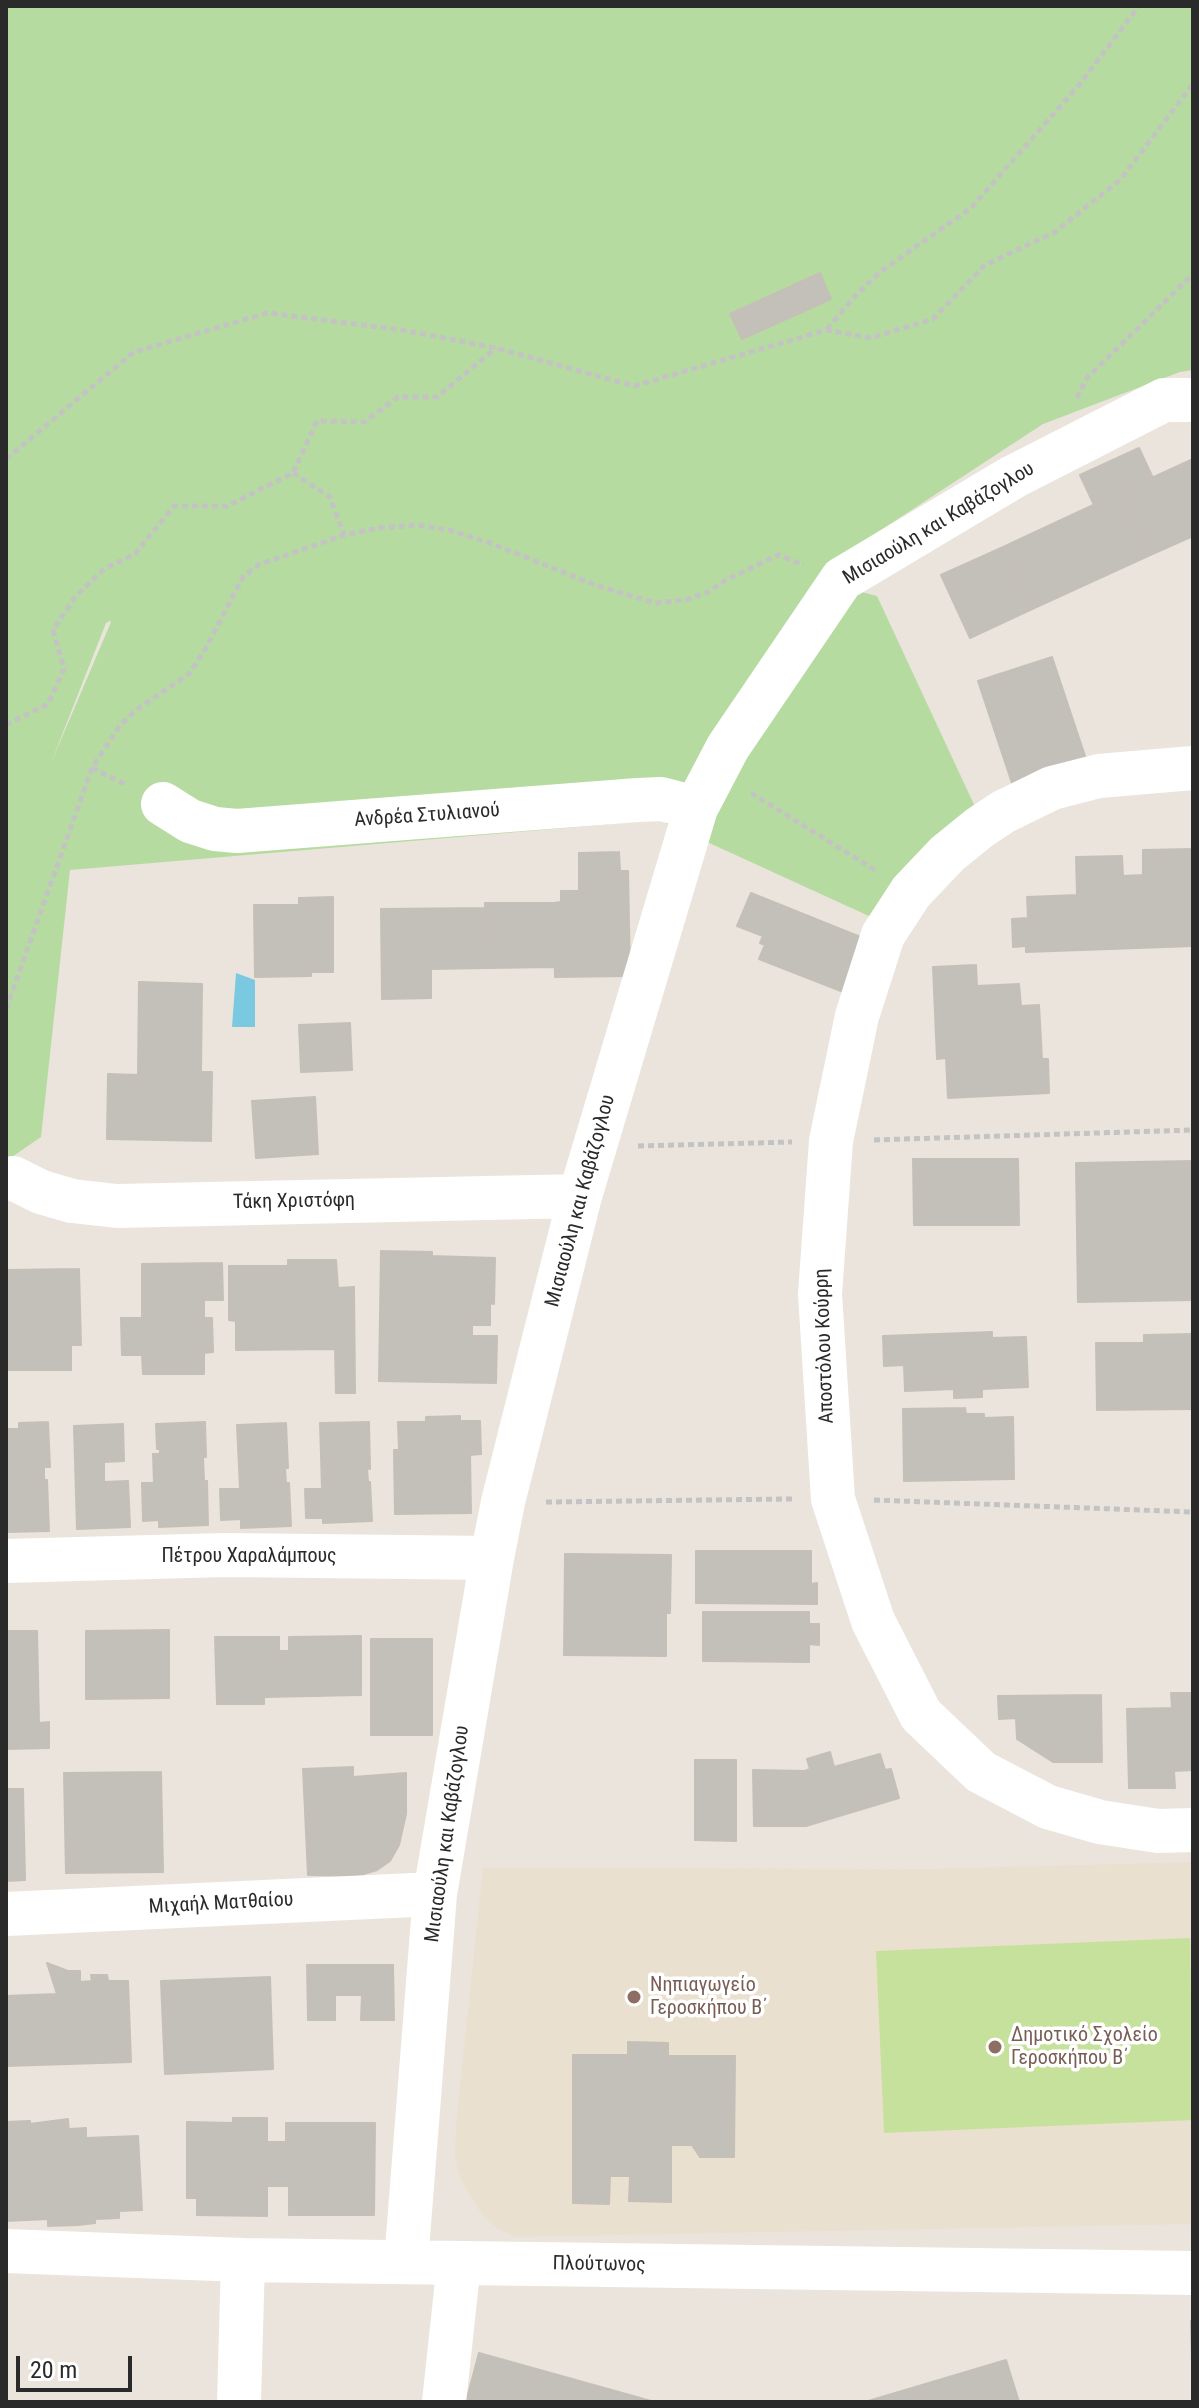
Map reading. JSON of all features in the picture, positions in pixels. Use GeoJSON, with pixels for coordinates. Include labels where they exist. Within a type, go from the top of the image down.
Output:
{"type":"FeatureCollection","features":[{"type":"Feature","properties":{"kind":"street","name":"Μισιαούλη και Καβάζογλου"},"geometry":{"type":"LineString","coordinates":[[406,2262],[435,1894],[503,1502],[580,1196],[706,790],[728,747],[842,579],[1047,459],[1164,400],[1193,400]]}},
{"type":"Feature","properties":{"kind":"street","name":"Αποστόλου Κούρρη"},"geometry":{"type":"LineString","coordinates":[[1193,768],[1099,776],[1052,788],[1003,812],[979,828],[947,854],[911,892],[883,935],[857,1016],[831,1141],[820,1294],[833,1499],[873,1621],[921,1715],[981,1772],[1048,1807],[1100,1822],[1158,1831],[1193,1830]]}},
{"type":"Feature","properties":{"kind":"street","name":"Ανδρέα Στυλιανού"},"geometry":{"type":"LineString","coordinates":[[163,804],[190,821],[215,829],[237,831],[661,799],[706,790]]}},
{"type":"Feature","properties":{"kind":"street","name":"Τάκη Χριστόφη"},"geometry":{"type":"LineString","coordinates":[[13,1178],[41,1192],[72,1201],[117,1206],[580,1196]]}},
{"type":"Feature","properties":{"kind":"street","name":"Πέτρου Χαραλάμπους"},"geometry":{"type":"LineString","coordinates":[[6,1561],[225,1555],[492,1558]]}},
{"type":"Feature","properties":{"kind":"street","name":"Μιχαήλ Ματθαίου"},"geometry":{"type":"LineString","coordinates":[[6,1914],[435,1894]]}},
{"type":"Feature","properties":{"kind":"street","name":"Πλούτωνος"},"geometry":{"type":"LineString","coordinates":[[6,2251],[243,2260],[1193,2273]]}},
{"type":"Feature","properties":{"kind":"street"},"geometry":{"type":"LineString","coordinates":[[239,2402],[243,2260]]}},
{"type":"Feature","properties":{"kind":"street"},"geometry":{"type":"LineString","coordinates":[[444,2402],[459,2263]]}},
{"type":"Feature","properties":{"kind":"path"},"geometry":{"type":"LineString","coordinates":[[826,330],[880,272],[971,208],[1079,85],[1139,6]]}},
{"type":"Feature","properties":{"kind":"path"},"geometry":{"type":"LineString","coordinates":[[6,459],[134,352],[267,313],[402,330],[496,348],[634,386],[826,330],[871,338],[933,319],[985,265],[1055,232],[1121,179],[1193,84]]}},
{"type":"Feature","properties":{"kind":"path"},"geometry":{"type":"LineString","coordinates":[[1047,459],[1087,378],[1193,274]]}},
{"type":"Feature","properties":{"kind":"path"},"geometry":{"type":"LineString","coordinates":[[6,725],[48,704],[64,669],[53,630],[75,597],[104,569],[135,554],[174,506],[227,506],[293,473],[317,421],[364,422],[398,397],[437,397],[496,348]]}},
{"type":"Feature","properties":{"kind":"path"},"geometry":{"type":"LineString","coordinates":[[293,473],[330,497],[344,535]]}},
{"type":"Feature","properties":{"kind":"path"},"geometry":{"type":"LineString","coordinates":[[6,1009],[92,768],[120,725],[189,674],[243,577],[258,565],[344,535],[416,525],[449,530],[490,543],[598,586],[655,603],[685,600],[708,592],[778,555],[842,579]]}},
{"type":"Feature","properties":{"kind":"path"},"geometry":{"type":"LineString","coordinates":[[706,790],[911,892]]}},
{"type":"Feature","properties":{"kind":"path"},"geometry":{"type":"LineString","coordinates":[[594,1147],[1193,1130]]}},
{"type":"Feature","properties":{"kind":"shaded area"},"geometry":{"type":"Polygon","coordinates":[[[1193,1862],[1193,2224],[515,2237],[497,2228],[481,2213],[461,2180],[455,2160],[456,2124],[483,1868],[927,1869],[1193,1862]]]}},
{"type":"Feature","properties":{"kind":"green space"},"geometry":{"type":"Polygon","coordinates":[[[6,6],[1193,6],[1193,370],[1180,372],[1043,424],[858,545],[842,587],[877,596],[977,811],[871,917],[659,820],[70,870],[41,1137],[6,1161],[6,6]],[[111,622],[106,623],[51,763],[111,622]]]}},
{"type":"Feature","properties":{"kind":"green space"},"geometry":{"type":"Polygon","coordinates":[[[1190,1938],[1193,2120],[884,2133],[876,1951],[1190,1938]]]}},
{"type":"Feature","properties":{"kind":"water"},"geometry":{"type":"Polygon","coordinates":[[[236,973],[255,980],[255,1027],[232,1027],[236,973]]]}},
{"type":"Feature","properties":{"kind":"building"},"geometry":{"type":"Polygon","coordinates":[[[820,273],[831,299],[742,339],[730,314],[820,273]]]}},
{"type":"Feature","properties":{"kind":"building"},"geometry":{"type":"Polygon","coordinates":[[[1139,448],[1153,478],[1094,505],[1080,475],[1139,448]]]}},
{"type":"Feature","properties":{"kind":"building"},"geometry":{"type":"Polygon","coordinates":[[[1193,459],[1193,536],[1148,556],[1119,493],[1193,459]]]}},
{"type":"Feature","properties":{"kind":"building"},"geometry":{"type":"Polygon","coordinates":[[[1119,493],[1148,556],[1030,610],[1001,548],[1119,493]]]}},
{"type":"Feature","properties":{"kind":"building"},"geometry":{"type":"Polygon","coordinates":[[[1001,548],[1030,610],[970,638],[941,575],[1001,548]]]}},
{"type":"Feature","properties":{"kind":"building"},"geometry":{"type":"Polygon","coordinates":[[[1052,657],[1086,759],[1012,783],[978,681],[1052,657]]]}},
{"type":"Feature","properties":{"kind":"building"},"geometry":{"type":"Polygon","coordinates":[[[1193,849],[1193,946],[1026,952],[1026,946],[1013,947],[1012,919],[1028,918],[1027,897],[1077,895],[1076,857],[1122,856],[1123,876],[1143,875],[1143,850],[1193,849]]]}},
{"type":"Feature","properties":{"kind":"building"},"geometry":{"type":"Polygon","coordinates":[[[619,852],[620,871],[628,871],[630,976],[555,977],[554,903],[561,902],[561,891],[579,891],[579,853],[619,852]]]}},
{"type":"Feature","properties":{"kind":"building"},"geometry":{"type":"Polygon","coordinates":[[[751,893],[863,938],[846,993],[759,959],[765,945],[760,943],[763,936],[737,926],[751,893]]]}},
{"type":"Feature","properties":{"kind":"building"},"geometry":{"type":"Polygon","coordinates":[[[333,897],[333,972],[311,972],[311,976],[255,977],[254,905],[299,905],[299,898],[333,897]]]}},
{"type":"Feature","properties":{"kind":"building"},"geometry":{"type":"Polygon","coordinates":[[[485,903],[554,903],[555,967],[487,968],[485,903]]]}},
{"type":"Feature","properties":{"kind":"building"},"geometry":{"type":"Polygon","coordinates":[[[486,908],[487,968],[431,969],[431,998],[382,999],[381,909],[486,908]]]}},
{"type":"Feature","properties":{"kind":"building"},"geometry":{"type":"Polygon","coordinates":[[[976,965],[977,986],[1019,984],[1021,1006],[1039,1005],[1042,1059],[1048,1059],[1049,1093],[948,1098],[946,1058],[937,1059],[933,967],[976,965]]]}},
{"type":"Feature","properties":{"kind":"building"},"geometry":{"type":"Polygon","coordinates":[[[139,982],[202,984],[201,1072],[212,1072],[211,1141],[107,1139],[108,1074],[138,1075],[139,982]]]}},
{"type":"Feature","properties":{"kind":"building"},"geometry":{"type":"Polygon","coordinates":[[[350,1023],[352,1070],[301,1072],[299,1025],[350,1023]]]}},
{"type":"Feature","properties":{"kind":"building"},"geometry":{"type":"Polygon","coordinates":[[[315,1097],[318,1154],[256,1158],[252,1101],[315,1097]]]}},
{"type":"Feature","properties":{"kind":"building"},"geometry":{"type":"Polygon","coordinates":[[[913,1159],[1018,1159],[1019,1225],[914,1225],[913,1159]]]}},
{"type":"Feature","properties":{"kind":"building"},"geometry":{"type":"Polygon","coordinates":[[[1193,1161],[1193,1300],[1078,1302],[1076,1163],[1193,1161]]]}},
{"type":"Feature","properties":{"kind":"building"},"geometry":{"type":"Polygon","coordinates":[[[381,1251],[495,1258],[494,1304],[490,1303],[490,1325],[472,1325],[472,1336],[497,1336],[496,1383],[379,1381],[381,1251]]]}},
{"type":"Feature","properties":{"kind":"building"},"geometry":{"type":"Polygon","coordinates":[[[288,1260],[336,1260],[338,1288],[354,1287],[355,1393],[336,1393],[335,1349],[236,1350],[236,1321],[229,1320],[229,1266],[288,1266],[288,1260]]]}},
{"type":"Feature","properties":{"kind":"building"},"geometry":{"type":"Polygon","coordinates":[[[222,1263],[223,1300],[204,1300],[204,1318],[212,1318],[213,1352],[204,1353],[204,1374],[143,1374],[142,1355],[122,1355],[121,1318],[142,1318],[142,1264],[222,1263]]]}},
{"type":"Feature","properties":{"kind":"building"},"geometry":{"type":"Polygon","coordinates":[[[79,1269],[81,1345],[71,1345],[71,1370],[6,1370],[6,1270],[79,1269]]]}},
{"type":"Feature","properties":{"kind":"building"},"geometry":{"type":"Polygon","coordinates":[[[992,1332],[992,1338],[1026,1337],[1028,1387],[982,1389],[982,1397],[954,1398],[954,1389],[905,1391],[904,1365],[884,1366],[883,1336],[992,1332]]]}},
{"type":"Feature","properties":{"kind":"building"},"geometry":{"type":"Polygon","coordinates":[[[1193,1334],[1193,1409],[1097,1410],[1096,1343],[1144,1343],[1144,1335],[1193,1334]]]}},
{"type":"Feature","properties":{"kind":"building"},"geometry":{"type":"Polygon","coordinates":[[[965,1408],[966,1414],[984,1414],[984,1418],[1013,1417],[1014,1479],[904,1481],[903,1409],[965,1408]]]}},
{"type":"Feature","properties":{"kind":"building"},"geometry":{"type":"Polygon","coordinates":[[[460,1416],[460,1421],[480,1421],[481,1454],[470,1455],[471,1513],[395,1514],[394,1450],[399,1450],[398,1422],[426,1422],[426,1417],[460,1416]]]}},
{"type":"Feature","properties":{"kind":"building"},"geometry":{"type":"Polygon","coordinates":[[[48,1422],[50,1467],[44,1467],[44,1480],[47,1480],[49,1531],[6,1532],[6,1429],[19,1429],[19,1423],[48,1422]]]}},
{"type":"Feature","properties":{"kind":"building"},"geometry":{"type":"Polygon","coordinates":[[[205,1422],[206,1457],[203,1457],[208,1525],[159,1527],[159,1520],[143,1521],[142,1483],[154,1483],[153,1454],[160,1454],[156,1424],[205,1422]]]}},
{"type":"Feature","properties":{"kind":"building"},"geometry":{"type":"Polygon","coordinates":[[[369,1422],[370,1469],[367,1468],[372,1521],[323,1523],[323,1518],[306,1518],[305,1489],[322,1489],[320,1423],[369,1422]]]}},
{"type":"Feature","properties":{"kind":"building"},"geometry":{"type":"Polygon","coordinates":[[[286,1423],[288,1468],[285,1468],[286,1483],[289,1483],[291,1526],[241,1528],[241,1519],[221,1520],[220,1489],[240,1489],[237,1425],[286,1423]]]}},
{"type":"Feature","properties":{"kind":"building"},"geometry":{"type":"Polygon","coordinates":[[[123,1424],[124,1461],[104,1462],[104,1482],[128,1481],[130,1527],[77,1529],[74,1426],[123,1424]]]}},
{"type":"Feature","properties":{"kind":"building"},"geometry":{"type":"Polygon","coordinates":[[[696,1551],[811,1551],[811,1584],[817,1583],[817,1604],[696,1603],[696,1551]]]}},
{"type":"Feature","properties":{"kind":"building"},"geometry":{"type":"Polygon","coordinates":[[[565,1554],[671,1555],[666,1656],[564,1655],[565,1554]]]}},
{"type":"Feature","properties":{"kind":"building"},"geometry":{"type":"Polygon","coordinates":[[[703,1612],[809,1612],[809,1624],[819,1624],[819,1645],[809,1644],[809,1662],[703,1661],[703,1612]]]}},
{"type":"Feature","properties":{"kind":"building"},"geometry":{"type":"Polygon","coordinates":[[[169,1630],[169,1698],[86,1699],[86,1631],[169,1630]]]}},
{"type":"Feature","properties":{"kind":"building"},"geometry":{"type":"Polygon","coordinates":[[[6,1631],[37,1631],[39,1723],[49,1722],[49,1748],[6,1749],[6,1631]]]}},
{"type":"Feature","properties":{"kind":"building"},"geometry":{"type":"Polygon","coordinates":[[[361,1636],[361,1695],[264,1697],[263,1637],[279,1637],[279,1651],[289,1651],[289,1637],[361,1636]]]}},
{"type":"Feature","properties":{"kind":"building"},"geometry":{"type":"Polygon","coordinates":[[[215,1637],[263,1637],[264,1704],[217,1704],[215,1637]]]}},
{"type":"Feature","properties":{"kind":"building"},"geometry":{"type":"Polygon","coordinates":[[[371,1639],[432,1639],[432,1735],[371,1735],[371,1639]]]}},
{"type":"Feature","properties":{"kind":"building"},"geometry":{"type":"Polygon","coordinates":[[[1171,1693],[1193,1693],[1193,1770],[1174,1771],[1175,1788],[1129,1788],[1127,1709],[1172,1708],[1171,1693]]]}},
{"type":"Feature","properties":{"kind":"building"},"geometry":{"type":"Polygon","coordinates":[[[1101,1695],[1102,1762],[1053,1762],[1017,1739],[1016,1718],[999,1719],[998,1696],[1101,1695]]]}},
{"type":"Feature","properties":{"kind":"building"},"geometry":{"type":"Polygon","coordinates":[[[830,1752],[834,1767],[880,1754],[885,1770],[891,1769],[899,1798],[806,1826],[754,1826],[753,1770],[805,1771],[810,1769],[807,1759],[830,1752]]]}},
{"type":"Feature","properties":{"kind":"building"},"geometry":{"type":"Polygon","coordinates":[[[695,1760],[736,1760],[736,1841],[695,1840],[695,1760]]]}},
{"type":"Feature","properties":{"kind":"building"},"geometry":{"type":"Polygon","coordinates":[[[353,1767],[353,1777],[406,1773],[406,1814],[399,1845],[390,1861],[377,1870],[357,1876],[308,1875],[303,1769],[353,1767]]]}},
{"type":"Feature","properties":{"kind":"building"},"geometry":{"type":"Polygon","coordinates":[[[161,1772],[163,1872],[66,1873],[64,1773],[161,1772]]]}},
{"type":"Feature","properties":{"kind":"building"},"geometry":{"type":"Polygon","coordinates":[[[6,1789],[23,1789],[25,1880],[6,1881],[6,1789]]]}},
{"type":"Feature","properties":{"kind":"building"},"geometry":{"type":"Polygon","coordinates":[[[47,1963],[68,1971],[80,1971],[80,1982],[92,1981],[91,1975],[107,1975],[108,1981],[128,1981],[131,2062],[6,2066],[6,1996],[57,1994],[47,1963]]]}},
{"type":"Feature","properties":{"kind":"building"},"geometry":{"type":"Polygon","coordinates":[[[307,1965],[393,1965],[394,2020],[361,2020],[362,1995],[335,1995],[335,2020],[308,2020],[307,1965]]]}},
{"type":"Feature","properties":{"kind":"building"},"geometry":{"type":"Polygon","coordinates":[[[270,1977],[273,2069],[165,2074],[161,1981],[270,1977]]]}},
{"type":"Feature","properties":{"kind":"building"},"geometry":{"type":"Polygon","coordinates":[[[628,2042],[668,2043],[668,2056],[735,2056],[734,2157],[700,2157],[692,2145],[671,2145],[671,2202],[629,2201],[630,2176],[610,2176],[609,2204],[573,2203],[573,2055],[628,2055],[628,2042]]]}},
{"type":"Feature","properties":{"kind":"building"},"geometry":{"type":"Polygon","coordinates":[[[233,2118],[267,2118],[267,2142],[286,2142],[286,2123],[375,2123],[374,2215],[289,2215],[289,2186],[267,2186],[267,2216],[197,2215],[197,2198],[187,2198],[187,2122],[233,2123],[233,2118]]]}},
{"type":"Feature","properties":{"kind":"building"},"geometry":{"type":"Polygon","coordinates":[[[68,2119],[69,2134],[69,2129],[86,2128],[86,2138],[138,2136],[142,2210],[119,2211],[119,2218],[95,2219],[95,2223],[78,2225],[48,2226],[48,2219],[6,2221],[6,2122],[30,2121],[30,2124],[68,2119]]]}},
{"type":"Feature","properties":{"kind":"building"},"geometry":{"type":"Polygon","coordinates":[[[1191,2321],[1193,2321],[1193,2402],[1191,2321]]]}},
{"type":"Feature","properties":{"kind":"building"},"geometry":{"type":"Polygon","coordinates":[[[479,2353],[651,2401],[466,2402],[479,2353]]]}},
{"type":"Feature","properties":{"kind":"building"},"geometry":{"type":"Polygon","coordinates":[[[1006,2360],[1019,2402],[865,2402],[1006,2360]]]}},
{"type":"Feature","properties":{"kind":"place","name":"Νηπιαγωγείο Γεροσκήπου Β΄"},"geometry":{"type":"Point","coordinates":[634,1997]}},
{"type":"Feature","properties":{"kind":"place","name":"Δημοτικό Σχολείο Γεροσκήπου Β΄"},"geometry":{"type":"Point","coordinates":[995,2047]}}]}
